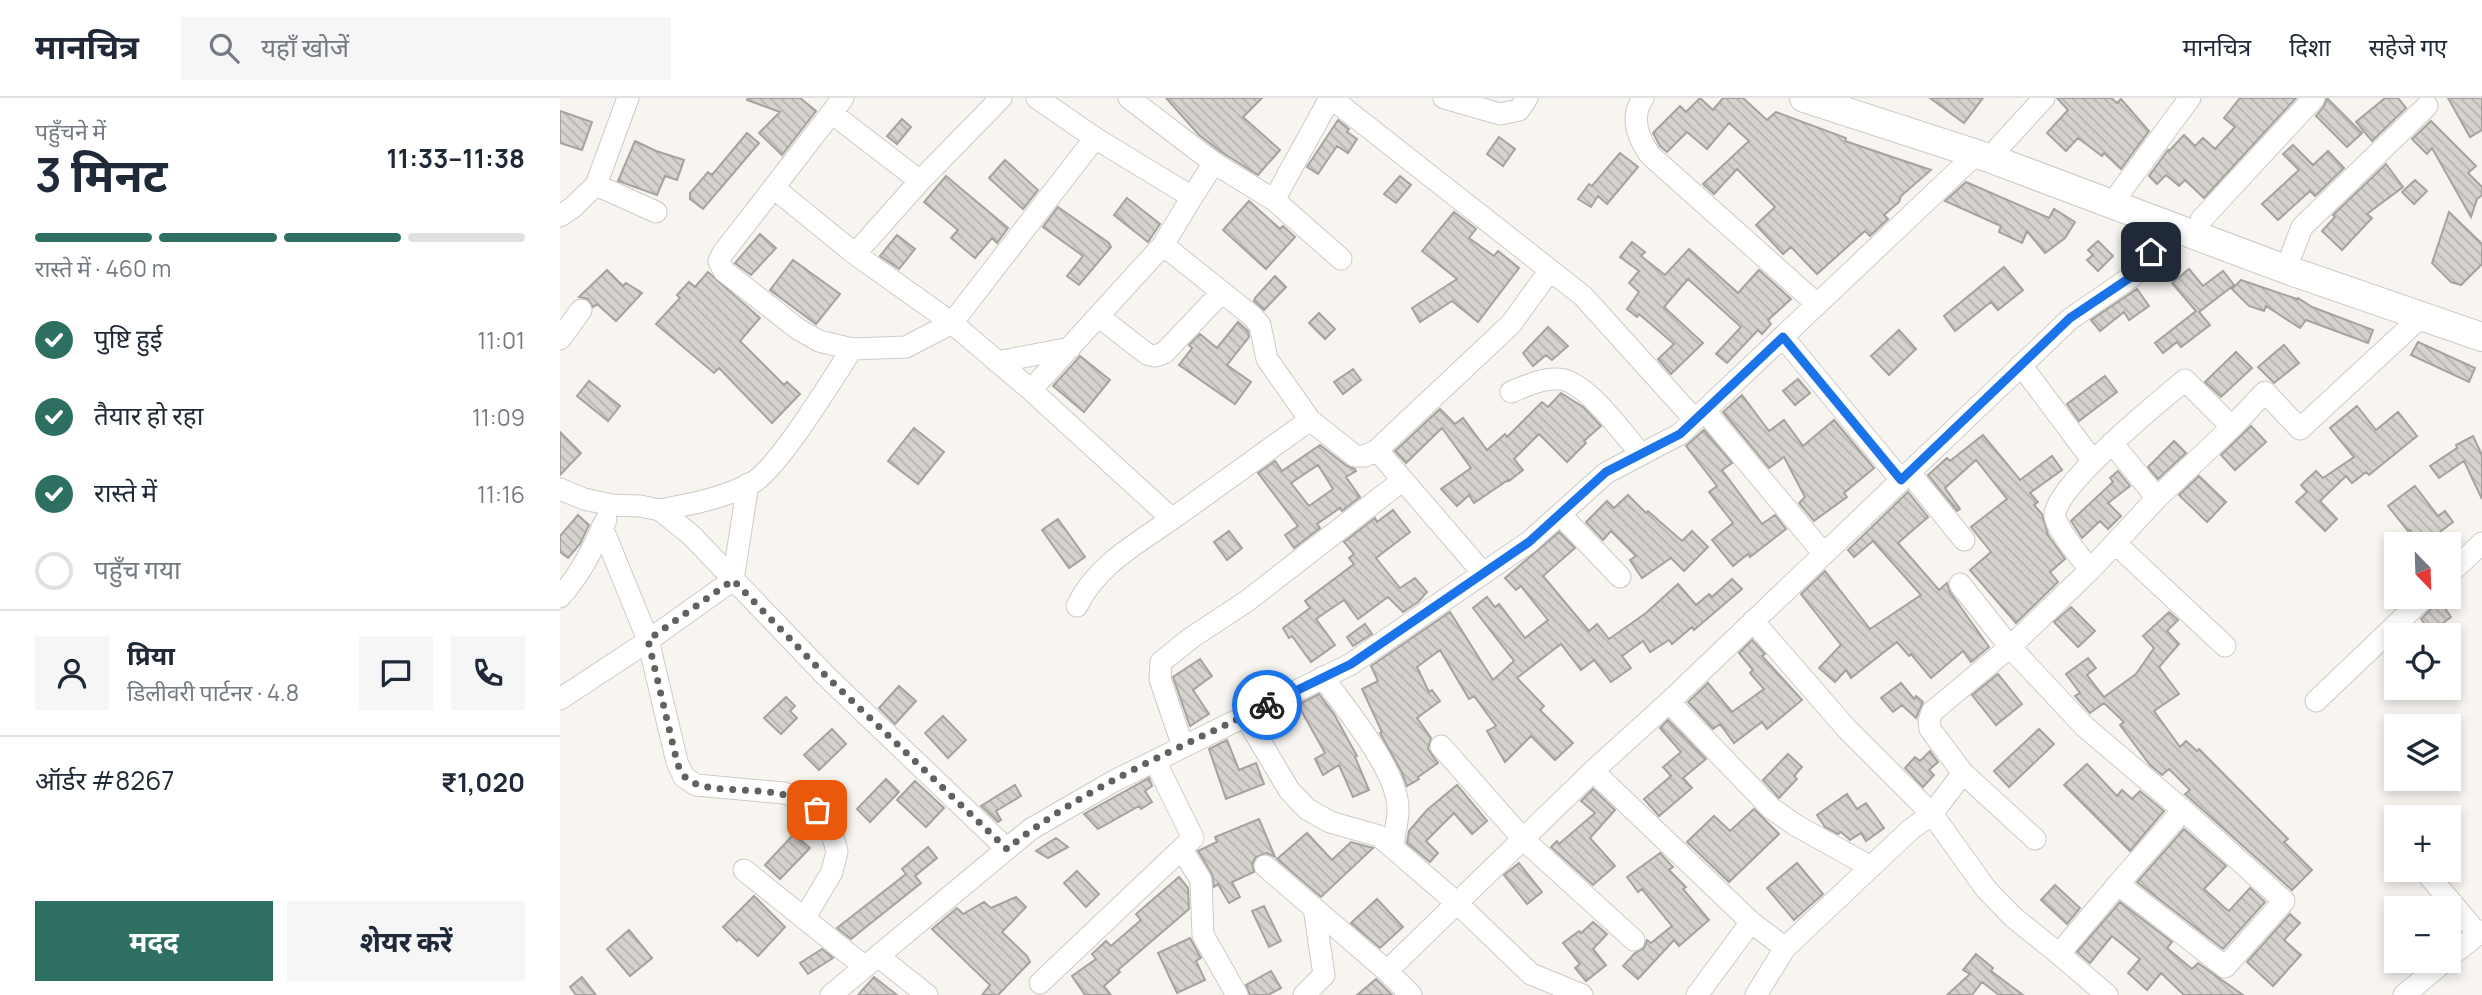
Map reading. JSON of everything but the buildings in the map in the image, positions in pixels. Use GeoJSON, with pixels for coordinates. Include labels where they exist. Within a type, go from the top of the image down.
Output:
{"type":"FeatureCollection","features":[{"type":"Feature","properties":{"kind":"main road"},"geometry":{"type":"LineString","coordinates":[[1804,98],[2121,191],[2482,319]]}},
{"type":"Feature","properties":{"kind":"main road"},"geometry":{"type":"LineString","coordinates":[[1861,98],[2160,223],[2482,337]]}},
{"type":"Feature","properties":{"kind":"street"},"geometry":{"type":"LineString","coordinates":[[560,216],[596,185],[628,98]]}},
{"type":"Feature","properties":{"kind":"street"},"geometry":{"type":"LineString","coordinates":[[855,254],[920,181],[1001,98]]}},
{"type":"Feature","properties":{"kind":"street"},"geometry":{"type":"LineString","coordinates":[[1037,98],[1192,197]]}},
{"type":"Feature","properties":{"kind":"street"},"geometry":{"type":"LineString","coordinates":[[1129,98],[1214,163],[1274,200],[1341,259]]}},
{"type":"Feature","properties":{"kind":"street"},"geometry":{"type":"LineString","coordinates":[[1274,200],[1330,98],[1583,296],[1700,415],[1824,554]]}},
{"type":"Feature","properties":{"kind":"street"},"geometry":{"type":"LineString","coordinates":[[1444,98],[1500,114],[1519,110],[1527,98]]}},
{"type":"Feature","properties":{"kind":"street"},"geometry":{"type":"LineString","coordinates":[[1643,98],[1637,106],[1636,123],[1640,141],[1650,155],[1818,304]]}},
{"type":"Feature","properties":{"kind":"street"},"geometry":{"type":"LineString","coordinates":[[831,995],[1031,829],[1114,781],[1351,664],[1529,542],[1606,472],[1680,434],[2043,98]]}},
{"type":"Feature","properties":{"kind":"street"},"geometry":{"type":"LineString","coordinates":[[2121,191],[2190,98]]}},
{"type":"Feature","properties":{"kind":"street"},"geometry":{"type":"LineString","coordinates":[[2201,220],[2314,98]]}},
{"type":"Feature","properties":{"kind":"street"},"geometry":{"type":"LineString","coordinates":[[920,181],[838,106],[719,261],[724,271],[798,329],[819,341],[852,349],[906,347],[951,323],[1096,138]]}},
{"type":"Feature","properties":{"kind":"street"},"geometry":{"type":"LineString","coordinates":[[2292,253],[2302,227],[2427,106]]}},
{"type":"Feature","properties":{"kind":"street"},"geometry":{"type":"LineString","coordinates":[[1031,390],[1163,244],[1214,163]]}},
{"type":"Feature","properties":{"kind":"street"},"geometry":{"type":"LineString","coordinates":[[596,185],[656,212]]}},
{"type":"Feature","properties":{"kind":"street"},"geometry":{"type":"LineString","coordinates":[[774,188],[855,254],[951,323],[1031,390],[1172,519]]}},
{"type":"Feature","properties":{"kind":"street"},"geometry":{"type":"LineString","coordinates":[[1387,971],[1593,771],[1669,702],[2070,318],[2134,275],[2151,252],[2160,223]]}},
{"type":"Feature","properties":{"kind":"street"},"geometry":{"type":"LineString","coordinates":[[1163,244],[1260,325],[1267,359],[1310,420],[1355,456],[1365,456],[1377,450],[1511,324],[1550,270]]}},
{"type":"Feature","properties":{"kind":"street"},"geometry":{"type":"LineString","coordinates":[[1098,316],[1147,354],[1155,356],[1164,353],[1222,292]]}},
{"type":"Feature","properties":{"kind":"street"},"geometry":{"type":"LineString","coordinates":[[560,339],[581,310]]}},
{"type":"Feature","properties":{"kind":"street"},"geometry":{"type":"LineString","coordinates":[[2035,839],[1963,773],[1930,729],[1932,712],[2010,647],[2266,392],[2300,429],[2423,315]]}},
{"type":"Feature","properties":{"kind":"street"},"geometry":{"type":"LineString","coordinates":[[1783,337],[1965,540]]}},
{"type":"Feature","properties":{"kind":"street"},"geometry":{"type":"LineString","coordinates":[[997,362],[1070,348]]}},
{"type":"Feature","properties":{"kind":"street"},"geometry":{"type":"LineString","coordinates":[[560,489],[584,499],[612,505],[660,510],[702,502],[755,481],[779,455],[852,349]]}},
{"type":"Feature","properties":{"kind":"street"},"geometry":{"type":"LineString","coordinates":[[2021,365],[2093,461]]}},
{"type":"Feature","properties":{"kind":"street"},"geometry":{"type":"LineString","coordinates":[[1511,392],[1546,379],[1562,378],[1575,384],[1590,396],[1641,454]]}},
{"type":"Feature","properties":{"kind":"street"},"geometry":{"type":"LineString","coordinates":[[2090,570],[2056,523],[2054,512],[2059,501],[2093,461],[2185,380],[2232,428]]}},
{"type":"Feature","properties":{"kind":"street"},"geometry":{"type":"LineString","coordinates":[[1077,606],[1085,588],[1102,570],[1310,420]]}},
{"type":"Feature","properties":{"kind":"street"},"geometry":{"type":"LineString","coordinates":[[2112,443],[2157,498]]}},
{"type":"Feature","properties":{"kind":"street"},"geometry":{"type":"LineString","coordinates":[[1377,450],[1483,573]]}},
{"type":"Feature","properties":{"kind":"street"},"geometry":{"type":"LineString","coordinates":[[1184,747],[1160,679],[1161,662],[1191,638],[1247,601],[1403,480]]}},
{"type":"Feature","properties":{"kind":"street"},"geometry":{"type":"LineString","coordinates":[[560,699],[733,580],[748,484]]}},
{"type":"Feature","properties":{"kind":"street"},"geometry":{"type":"LineString","coordinates":[[560,597],[574,582],[612,505]]}},
{"type":"Feature","properties":{"kind":"street"},"geometry":{"type":"LineString","coordinates":[[660,510],[691,535],[825,675],[1007,849]]}},
{"type":"Feature","properties":{"kind":"street"},"geometry":{"type":"LineString","coordinates":[[1560,514],[1620,577]]}},
{"type":"Feature","properties":{"kind":"street"},"geometry":{"type":"LineString","coordinates":[[602,527],[648,640],[677,762],[684,777],[696,785],[784,793],[806,801],[817,810],[831,831],[837,851],[832,872],[804,917]]}},
{"type":"Feature","properties":{"kind":"street"},"geometry":{"type":"LineString","coordinates":[[2115,543],[2225,646]]}},
{"type":"Feature","properties":{"kind":"street"},"geometry":{"type":"LineString","coordinates":[[2461,563],[2482,543]]}},
{"type":"Feature","properties":{"kind":"street"},"geometry":{"type":"LineString","coordinates":[[1960,584],[2010,647],[2085,727],[2284,901],[2225,967],[2118,884]]}},
{"type":"Feature","properties":{"kind":"street"},"geometry":{"type":"LineString","coordinates":[[2316,701],[2412,609]]}},
{"type":"Feature","properties":{"kind":"street"},"geometry":{"type":"LineString","coordinates":[[1753,621],[1847,729],[1932,814],[1986,888],[2013,917],[2107,995]]}},
{"type":"Feature","properties":{"kind":"street"},"geometry":{"type":"LineString","coordinates":[[1323,677],[1385,766],[1398,808],[1393,847]]}},
{"type":"Feature","properties":{"kind":"street"},"geometry":{"type":"LineString","coordinates":[[1669,702],[1771,808],[1797,826],[1871,867]]}},
{"type":"Feature","properties":{"kind":"street"},"geometry":{"type":"LineString","coordinates":[[1245,716],[1290,790],[1307,809],[1330,822],[1379,836],[1458,904],[1531,974],[1582,995]]}},
{"type":"Feature","properties":{"kind":"street"},"geometry":{"type":"LineString","coordinates":[[1441,746],[1524,840],[1634,940]]}},
{"type":"Feature","properties":{"kind":"street"},"geometry":{"type":"LineString","coordinates":[[1040,983],[1193,838],[1155,761]]}},
{"type":"Feature","properties":{"kind":"street"},"geometry":{"type":"LineString","coordinates":[[1593,771],[1751,922],[1786,948]]}},
{"type":"Feature","properties":{"kind":"street"},"geometry":{"type":"LineString","coordinates":[[1760,992],[1786,948],[1910,830],[1932,814],[1963,773]]}},
{"type":"Feature","properties":{"kind":"street"},"geometry":{"type":"LineString","coordinates":[[2059,954],[2183,810]]}},
{"type":"Feature","properties":{"kind":"street"},"geometry":{"type":"LineString","coordinates":[[1182,850],[1201,880],[1203,935],[1237,995]]}},
{"type":"Feature","properties":{"kind":"street"},"geometry":{"type":"LineString","coordinates":[[1265,866],[1411,995]]}},
{"type":"Feature","properties":{"kind":"street"},"geometry":{"type":"LineString","coordinates":[[744,870],[804,917],[927,995]]}},
{"type":"Feature","properties":{"kind":"street"},"geometry":{"type":"LineString","coordinates":[[2435,882],[2480,932],[2461,948]]}},
{"type":"Feature","properties":{"kind":"street"},"geometry":{"type":"LineString","coordinates":[[1304,995],[1324,975],[1314,908]]}},
{"type":"Feature","properties":{"kind":"street"},"geometry":{"type":"LineString","coordinates":[[1697,995],[1751,922]]}},
{"type":"Feature","properties":{"kind":"street"},"geometry":{"type":"LineString","coordinates":[[2408,994],[2432,973]]}},
{"type":"Feature","properties":{"kind":"way so far"},"geometry":{"type":"LineString","coordinates":[[817,810],[806,801],[784,793],[696,785],[684,777],[677,762],[648,640],[733,580],[825,675],[1007,849],[1031,829],[1114,781],[1267,705]]}},
{"type":"Feature","properties":{"kind":"route"},"geometry":{"type":"LineString","coordinates":[[1267,705],[1351,664],[1529,542],[1606,472],[1680,434],[1783,337],[1901,480],[2070,318],[2134,275],[2151,252]]}}]}
